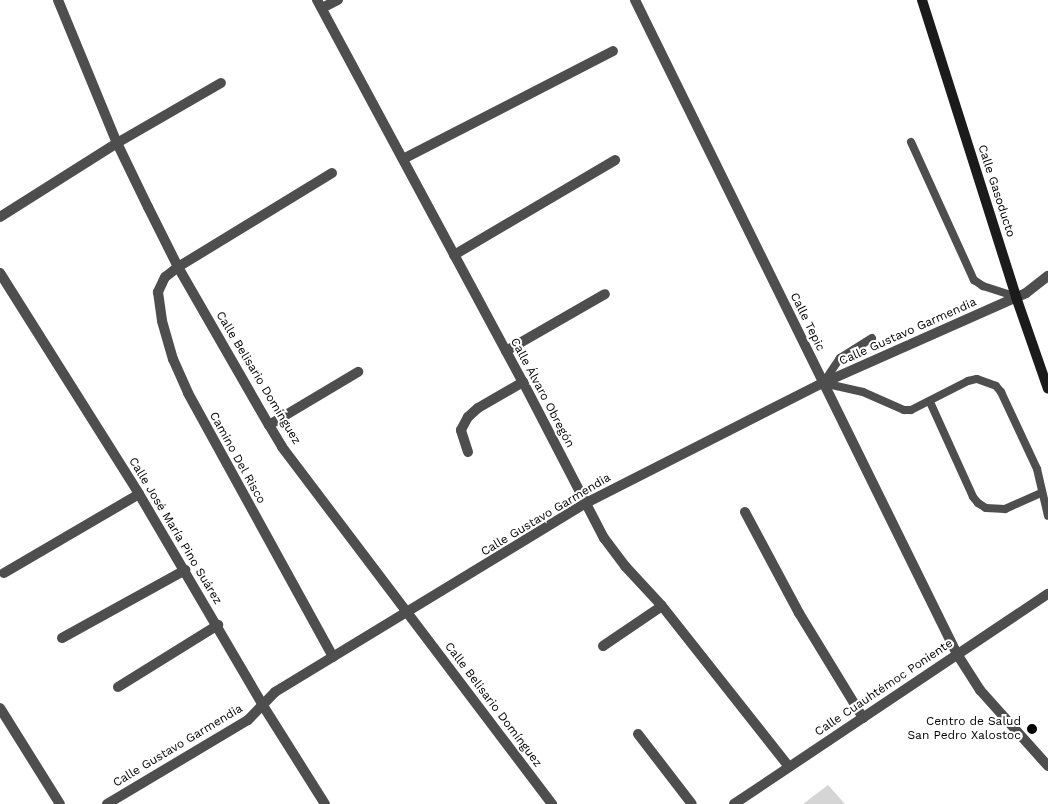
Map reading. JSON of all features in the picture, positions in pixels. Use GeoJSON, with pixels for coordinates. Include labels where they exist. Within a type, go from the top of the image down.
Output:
{"type":"FeatureCollection","features":[{"type":"Feature","properties":{"kind":"main road","name":"Calle Gasoducto"},"geometry":{"type":"LineString","coordinates":[[922,0],[1016,297],[1048,390]]}},
{"type":"Feature","properties":{"kind":"street","name":"Calle Belisario Domínguez"},"geometry":{"type":"LineString","coordinates":[[58,0],[117,143],[178,267],[282,447],[552,804]]}},
{"type":"Feature","properties":{"kind":"street"},"geometry":{"type":"LineString","coordinates":[[320,4],[338,0]]}},
{"type":"Feature","properties":{"kind":"street","name":"Calle Tepic"},"geometry":{"type":"LineString","coordinates":[[635,0],[957,654],[980,690],[1048,766]]}},
{"type":"Feature","properties":{"kind":"street","name":"Calle Álvaro Obregón"},"geometry":{"type":"LineString","coordinates":[[320,4],[523,382],[604,538],[614,554],[662,606],[788,767]]}},
{"type":"Feature","properties":{"kind":"street"},"geometry":{"type":"LineString","coordinates":[[403,159],[613,51]]}},
{"type":"Feature","properties":{"kind":"street"},"geometry":{"type":"LineString","coordinates":[[0,217],[117,143],[221,83]]}},
{"type":"Feature","properties":{"kind":"street"},"geometry":{"type":"LineString","coordinates":[[454,255],[615,160]]}},
{"type":"Feature","properties":{"kind":"street","name":"Camino Del Risco"},"geometry":{"type":"LineString","coordinates":[[332,173],[178,267],[165,277],[158,292],[162,321],[173,359],[198,415],[333,657]]}},
{"type":"Feature","properties":{"kind":"street","name":"Calle José María Pino Suárez"},"geometry":{"type":"LineString","coordinates":[[0,273],[139,494],[218,625],[262,704],[325,804]]}},
{"type":"Feature","properties":{"kind":"street","name":"Calle Gustavo Garmendia"},"geometry":{"type":"LineString","coordinates":[[107,804],[248,720],[275,692],[408,613],[586,503],[823,383],[1016,297],[1036,287],[1048,276]]}},
{"type":"Feature","properties":{"kind":"street"},"geometry":{"type":"LineString","coordinates":[[506,351],[605,294]]}},
{"type":"Feature","properties":{"kind":"street"},"geometry":{"type":"LineString","coordinates":[[269,425],[358,372]]}},
{"type":"Feature","properties":{"kind":"street"},"geometry":{"type":"LineString","coordinates":[[468,452],[461,430],[468,417],[478,408],[523,382]]}},
{"type":"Feature","properties":{"kind":"street"},"geometry":{"type":"LineString","coordinates":[[4,573],[139,494]]}},
{"type":"Feature","properties":{"kind":"street"},"geometry":{"type":"LineString","coordinates":[[746,512],[799,613],[863,718]]}},
{"type":"Feature","properties":{"kind":"street"},"geometry":{"type":"LineString","coordinates":[[62,638],[184,570]]}},
{"type":"Feature","properties":{"kind":"street","name":"Calle Cuauhtémoc Poniente"},"geometry":{"type":"LineString","coordinates":[[734,804],[1048,594]]}},
{"type":"Feature","properties":{"kind":"street"},"geometry":{"type":"LineString","coordinates":[[603,646],[662,606]]}},
{"type":"Feature","properties":{"kind":"street"},"geometry":{"type":"LineString","coordinates":[[118,686],[218,625]]}},
{"type":"Feature","properties":{"kind":"street"},"geometry":{"type":"LineString","coordinates":[[0,710],[60,804]]}},
{"type":"Feature","properties":{"kind":"street"},"geometry":{"type":"LineString","coordinates":[[638,734],[692,804]]}},
{"type":"Feature","properties":{"kind":"lane"},"geometry":{"type":"LineString","coordinates":[[911,142],[974,280],[982,286],[1016,297]]}},
{"type":"Feature","properties":{"kind":"lane"},"geometry":{"type":"LineString","coordinates":[[872,338],[840,358],[823,383],[882,398],[904,410],[912,410],[930,402],[968,381],[977,379],[996,386],[1001,392],[1037,469],[1041,493],[1048,516]]}},
{"type":"Feature","properties":{"kind":"lane"},"geometry":{"type":"LineString","coordinates":[[930,402],[978,504],[986,508],[1005,509],[1041,493]]}},
{"type":"Feature","properties":{"kind":"shaded area"},"geometry":{"type":"Polygon","coordinates":[[[828,785],[845,804],[803,804],[828,785]]]}},
{"type":"Feature","properties":{"kind":"place","name":"Centro de Salud San Pedro Xalostoc"},"geometry":{"type":"Point","coordinates":[1032,729]}}]}
